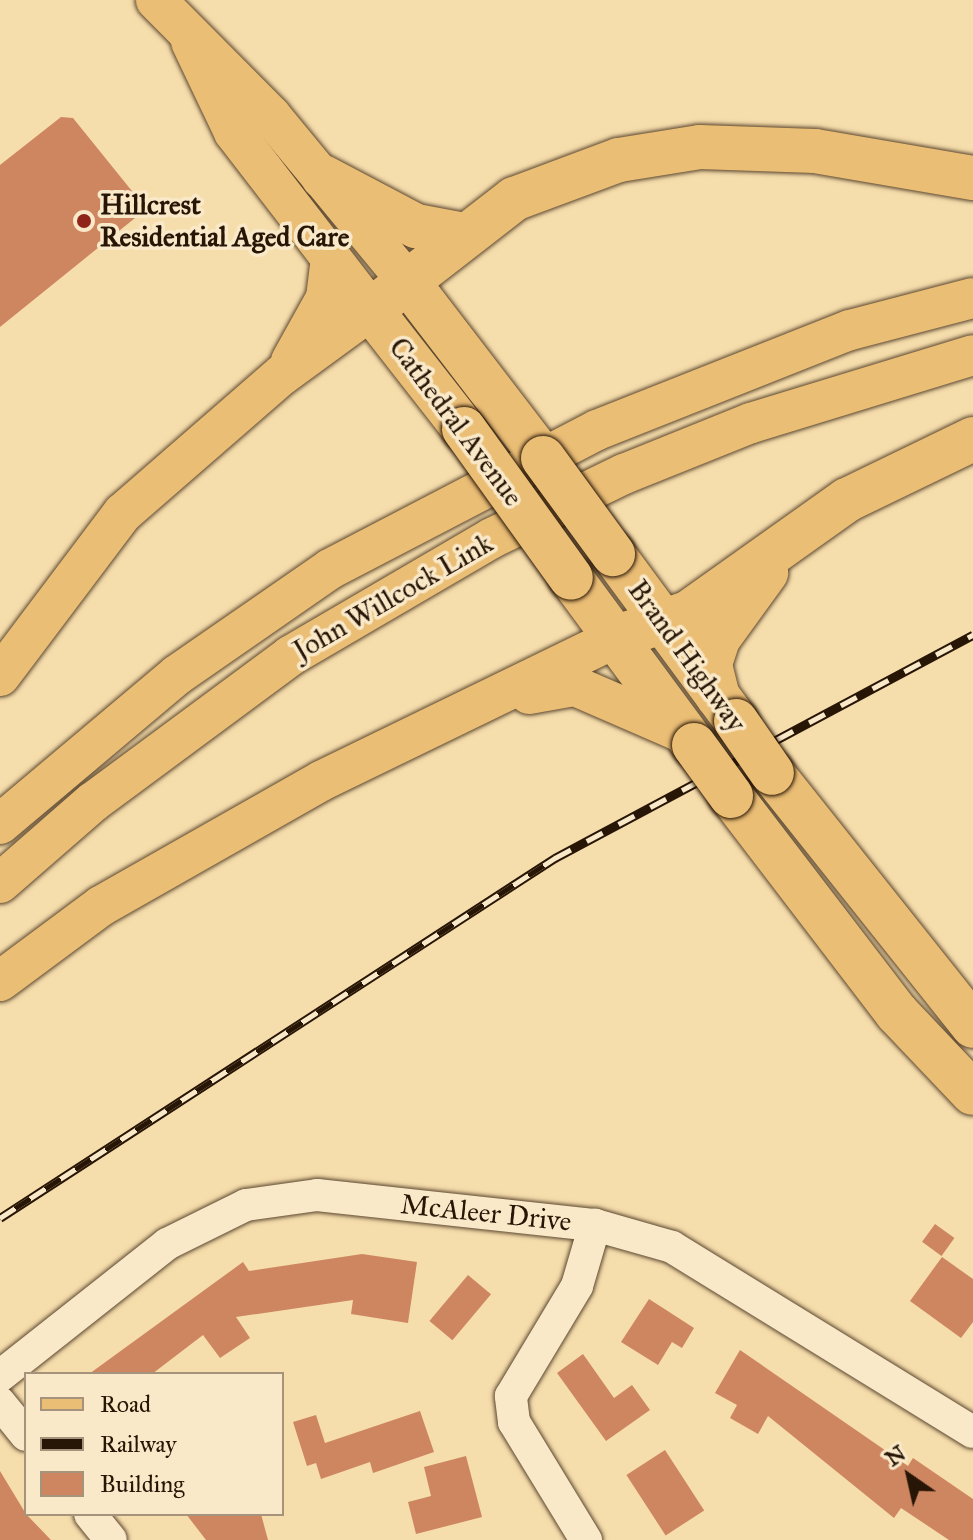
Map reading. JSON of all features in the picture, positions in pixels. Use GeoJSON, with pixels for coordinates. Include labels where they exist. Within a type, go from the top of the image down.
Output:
{"type":"FeatureCollection","features":[{"type":"Feature","properties":{"kind":"highway"},"geometry":{"type":"LineString","coordinates":[[371,310],[514,199],[606,164],[700,147],[815,151],[973,178]]}},
{"type":"Feature","properties":{"kind":"highway"},"geometry":{"type":"LineString","coordinates":[[323,177],[416,226],[465,235]]}},
{"type":"Feature","properties":{"kind":"highway","name":"Brand Highway"},"geometry":{"type":"LineString","coordinates":[[407,281],[507,405],[772,773],[973,1026]]}},
{"type":"Feature","properties":{"kind":"highway","name":"Cathedral Avenue"},"geometry":{"type":"LineString","coordinates":[[371,310],[464,429],[731,796],[897,1013],[973,1093]]}},
{"type":"Feature","properties":{"kind":"highway"},"geometry":{"type":"LineString","coordinates":[[617,637],[666,624],[784,550],[847,500],[973,439]]}},
{"type":"Feature","properties":{"kind":"highway"},"geometry":{"type":"LineString","coordinates":[[727,709],[710,664],[718,639],[784,550]]}},
{"type":"Feature","properties":{"kind":"main road","name":"Cathedral Avenue"},"geometry":{"type":"LineString","coordinates":[[156,0],[191,42],[271,116],[407,281]]}},
{"type":"Feature","properties":{"kind":"main road","name":"Cathedral Avenue"},"geometry":{"type":"LineString","coordinates":[[191,42],[234,132],[371,310]]}},
{"type":"Feature","properties":{"kind":"main road"},"geometry":{"type":"LineString","coordinates":[[282,375],[326,298],[331,258]]}},
{"type":"Feature","properties":{"kind":"main road","name":"John Willcock Link"},"geometry":{"type":"LineString","coordinates":[[0,824],[177,675],[330,569],[597,430],[850,330],[973,298]]}},
{"type":"Feature","properties":{"kind":"main road"},"geometry":{"type":"LineString","coordinates":[[0,676],[123,513],[282,375],[371,310]]}},
{"type":"Feature","properties":{"kind":"main road","name":"John Willcock Link"},"geometry":{"type":"LineString","coordinates":[[0,883],[93,802],[290,656],[492,538],[624,474],[751,423],[973,355]]}},
{"type":"Feature","properties":{"kind":"main road"},"geometry":{"type":"LineString","coordinates":[[0,981],[101,906],[321,781],[502,699],[617,637]]}},
{"type":"Feature","properties":{"kind":"main road"},"geometry":{"type":"LineString","coordinates":[[502,699],[575,686],[691,740]]}},
{"type":"Feature","properties":{"kind":"street","name":"McAleer Drive"},"geometry":{"type":"LineString","coordinates":[[0,1376],[167,1244],[246,1205],[317,1195],[595,1225],[672,1247],[745,1286],[973,1432]]}},
{"type":"Feature","properties":{"kind":"street"},"geometry":{"type":"LineString","coordinates":[[586,1540],[514,1422],[511,1396],[577,1286],[595,1225]]}},
{"type":"Feature","properties":{"kind":"street"},"geometry":{"type":"LineString","coordinates":[[0,1403],[24,1433]]}},
{"type":"Feature","properties":{"kind":"street"},"geometry":{"type":"LineString","coordinates":[[92,1516],[111,1540]]}},
{"type":"Feature","properties":{"kind":"building","name":"Hillcrest Residential Aged Care"},"geometry":{"type":"Polygon","coordinates":[[[61,117],[73,118],[140,201],[133,206],[140,214],[0,327],[0,165],[61,117]]]}},
{"type":"Feature","properties":{"kind":"building"},"geometry":{"type":"Polygon","coordinates":[[[935,1224],[954,1238],[941,1256],[922,1242],[935,1224]]]}},
{"type":"Feature","properties":{"kind":"building"},"geometry":{"type":"Polygon","coordinates":[[[362,1254],[417,1262],[408,1323],[351,1314],[353,1300],[236,1317],[250,1338],[220,1358],[203,1335],[155,1372],[92,1372],[243,1262],[249,1271],[362,1254]]]}},
{"type":"Feature","properties":{"kind":"building"},"geometry":{"type":"Polygon","coordinates":[[[942,1257],[973,1279],[973,1322],[961,1338],[910,1301],[942,1257]]]}},
{"type":"Feature","properties":{"kind":"building"},"geometry":{"type":"Polygon","coordinates":[[[468,1275],[491,1294],[452,1340],[429,1321],[468,1275]]]}},
{"type":"Feature","properties":{"kind":"building"},"geometry":{"type":"Polygon","coordinates":[[[649,1299],[694,1328],[682,1348],[672,1342],[658,1365],[621,1342],[649,1299]]]}},
{"type":"Feature","properties":{"kind":"building"},"geometry":{"type":"Polygon","coordinates":[[[740,1350],[908,1466],[913,1458],[973,1499],[973,1540],[949,1540],[901,1508],[894,1518],[768,1416],[758,1434],[730,1418],[737,1405],[715,1393],[740,1350]]]}},
{"type":"Feature","properties":{"kind":"building"},"geometry":{"type":"Polygon","coordinates":[[[583,1354],[614,1398],[632,1385],[650,1410],[606,1441],[557,1373],[583,1354]]]}},
{"type":"Feature","properties":{"kind":"building"},"geometry":{"type":"Polygon","coordinates":[[[420,1411],[434,1452],[373,1473],[370,1462],[321,1479],[316,1463],[307,1466],[293,1422],[316,1415],[325,1443],[420,1411]]]}},
{"type":"Feature","properties":{"kind":"building"},"geometry":{"type":"Polygon","coordinates":[[[665,1450],[704,1510],[666,1535],[626,1475],[665,1450]]]}},
{"type":"Feature","properties":{"kind":"building"},"geometry":{"type":"Polygon","coordinates":[[[466,1456],[482,1517],[416,1534],[408,1502],[431,1496],[424,1467],[466,1456]]]}},
{"type":"Feature","properties":{"kind":"building"},"geometry":{"type":"Polygon","coordinates":[[[0,1471],[24,1511],[24,1516],[28,1516],[51,1540],[0,1540],[0,1471]]]}},
{"type":"Feature","properties":{"kind":"building"},"geometry":{"type":"Polygon","coordinates":[[[188,1516],[262,1516],[268,1540],[206,1540],[188,1516]]]}},
{"type":"Feature","properties":{"kind":"railway"},"geometry":{"type":"LineString","coordinates":[[0,1218],[555,858],[973,635]]}},
{"type":"Feature","properties":{"kind":"place","name":"Hillcrest Residential Aged Care"},"geometry":{"type":"Point","coordinates":[84,221]}}]}
